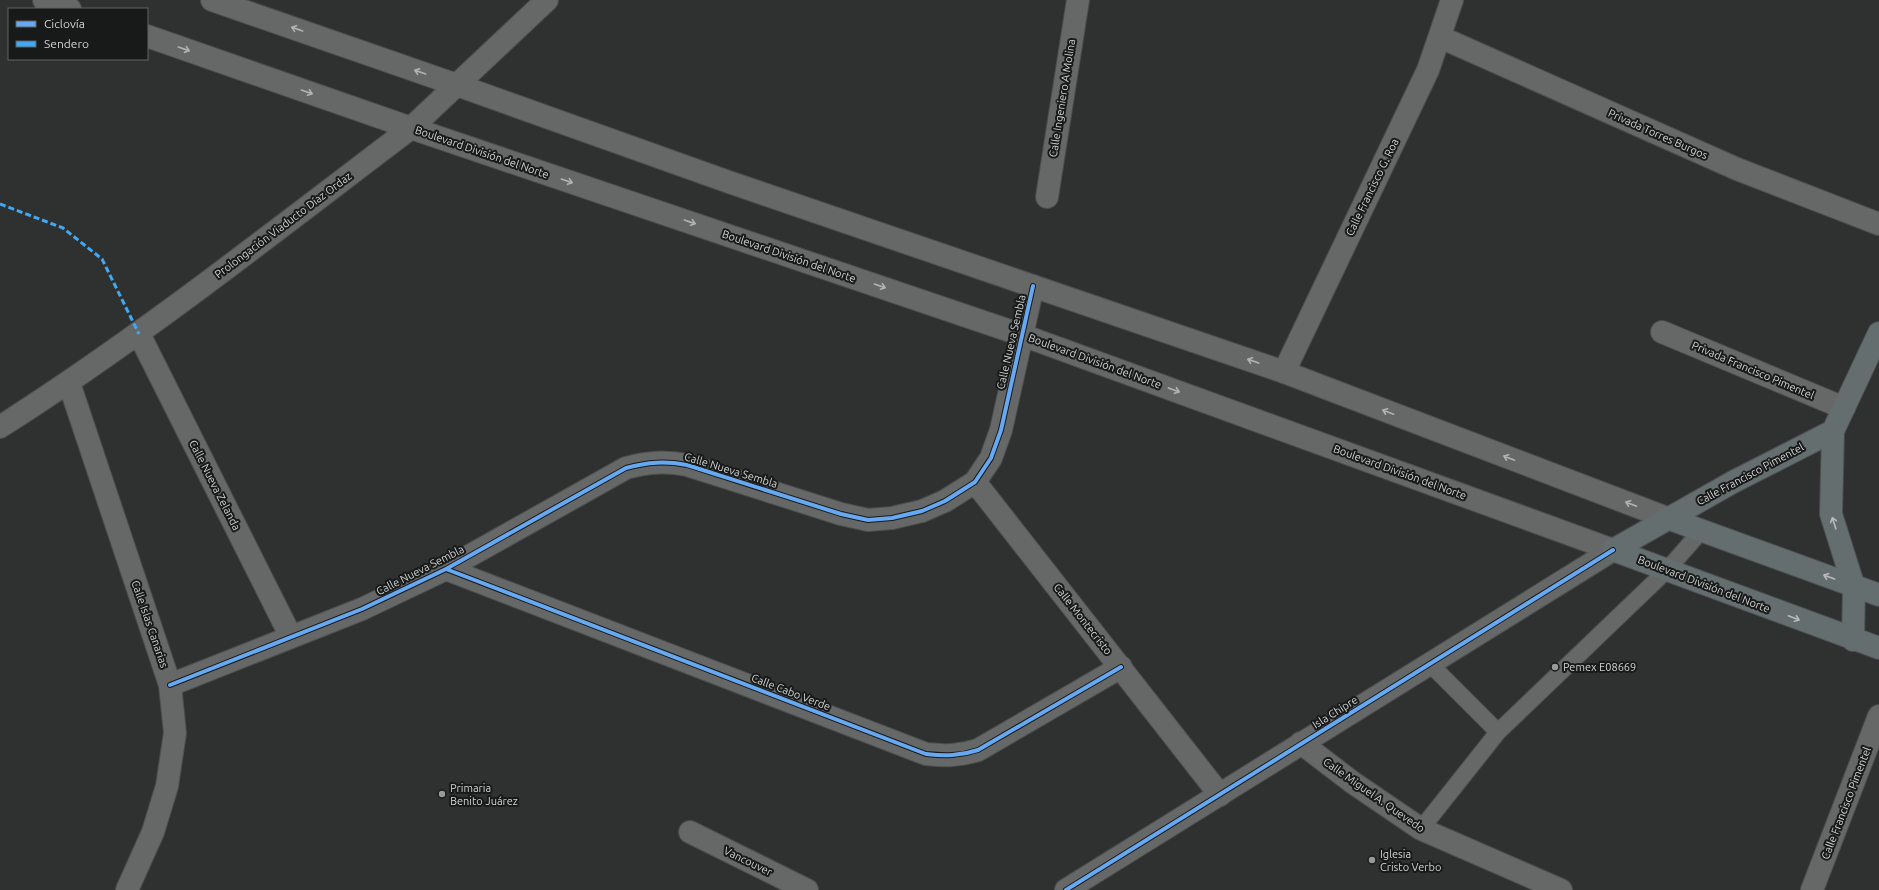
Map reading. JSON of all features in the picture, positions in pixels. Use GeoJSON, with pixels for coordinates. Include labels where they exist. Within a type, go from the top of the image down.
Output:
{"type":"FeatureCollection","features":[{"type":"Feature","properties":{"kind":"main road"},"geometry":{"type":"LineString","coordinates":[[1853,640],[1854,587],[1831,514],[1833,431],[1879,333]]}},
{"type":"Feature","properties":{"kind":"main road","name":"Calle Francisco Pimentel"},"geometry":{"type":"LineString","coordinates":[[1667,518],[1833,431]]}},
{"type":"Feature","properties":{"kind":"main road"},"geometry":{"type":"LineString","coordinates":[[1667,518],[1879,595]]}},
{"type":"Feature","properties":{"kind":"main road","name":"Isla Chipre"},"geometry":{"type":"LineString","coordinates":[[1613,550],[1667,518]]}},
{"type":"Feature","properties":{"kind":"main road","name":"Boulevard División del Norte"},"geometry":{"type":"LineString","coordinates":[[1613,550],[1853,640],[1879,648]]}},
{"type":"Feature","properties":{"kind":"street"},"geometry":{"type":"LineString","coordinates":[[44,0],[67,8]]}},
{"type":"Feature","properties":{"kind":"street"},"geometry":{"type":"LineString","coordinates":[[212,0],[457,85],[718,179],[1284,372],[1667,518]]}},
{"type":"Feature","properties":{"kind":"street","name":"Prolongación Viaducto Díaz Ordaz"},"geometry":{"type":"LineString","coordinates":[[0,427],[69,383],[139,334],[411,128],[547,0]]}},
{"type":"Feature","properties":{"kind":"street","name":"Calle Ingeniero A Molina"},"geometry":{"type":"LineString","coordinates":[[1047,197],[1078,0]]}},
{"type":"Feature","properties":{"kind":"street","name":"Calle Francisco G. Roa"},"geometry":{"type":"LineString","coordinates":[[1284,372],[1428,70],[1452,0]]}},
{"type":"Feature","properties":{"kind":"street","name":"Boulevard División del Norte"},"geometry":{"type":"LineString","coordinates":[[148,36],[411,128],[1022,335],[1613,550]]}},
{"type":"Feature","properties":{"kind":"street","name":"Privada Torres Burgos"},"geometry":{"type":"LineString","coordinates":[[1440,37],[1737,169],[1879,224]]}},
{"type":"Feature","properties":{"kind":"street","name":"Calle Nueva Sembla"},"geometry":{"type":"LineString","coordinates":[[170,685],[362,609],[446,569],[626,468],[648,462],[669,462],[687,465],[841,514],[868,520],[892,518],[922,511],[945,501],[975,482],[991,458],[1001,430],[1033,286]]}},
{"type":"Feature","properties":{"kind":"street","name":"Privada Francisco Pimentel"},"geometry":{"type":"LineString","coordinates":[[1662,332],[1844,408]]}},
{"type":"Feature","properties":{"kind":"street","name":"Calle Nueva Zelanda"},"geometry":{"type":"LineString","coordinates":[[139,334],[291,637]]}},
{"type":"Feature","properties":{"kind":"street","name":"Calle Islas Canarias"},"geometry":{"type":"LineString","coordinates":[[69,383],[170,685],[174,733],[167,786],[153,832],[127,890]]}},
{"type":"Feature","properties":{"kind":"street","name":"Calle Montecristo"},"geometry":{"type":"LineString","coordinates":[[975,482],[1220,795]]}},
{"type":"Feature","properties":{"kind":"street","name":"Isla Chipre"},"geometry":{"type":"LineString","coordinates":[[1066,890],[1613,550]]}},
{"type":"Feature","properties":{"kind":"street","name":"Calle Cabo Verde"},"geometry":{"type":"LineString","coordinates":[[446,569],[926,754],[950,756],[962,755],[978,750],[1121,667]]}},
{"type":"Feature","properties":{"kind":"street","name":"Calle Francisco Pimentel"},"geometry":{"type":"LineString","coordinates":[[1812,890],[1879,716]]}},
{"type":"Feature","properties":{"kind":"street","name":"Calle Miguel A. Quevedo"},"geometry":{"type":"LineString","coordinates":[[1301,743],[1352,782],[1421,829],[1561,890]]}},
{"type":"Feature","properties":{"kind":"street","name":"Vancouver"},"geometry":{"type":"LineString","coordinates":[[690,832],[807,890]]}},
{"type":"Feature","properties":{"kind":"lane"},"geometry":{"type":"LineString","coordinates":[[1421,829],[1498,732],[1667,570],[1702,530]]}},
{"type":"Feature","properties":{"kind":"lane"},"geometry":{"type":"LineString","coordinates":[[1430,664],[1498,732]]}},
{"type":"Feature","properties":{"kind":"marked path"},"geometry":{"type":"LineString","coordinates":[[0,204],[63,228],[102,259],[139,334]]}},
{"type":"Feature","properties":{"kind":"cycle path"},"geometry":{"type":"LineString","coordinates":[[170,685],[362,609],[446,569],[626,468],[634,466],[649,463],[687,465],[841,514],[868,520],[892,518],[922,511],[945,501],[975,482],[991,458],[1001,430],[1033,286]]}},
{"type":"Feature","properties":{"kind":"cycle path"},"geometry":{"type":"LineString","coordinates":[[1066,890],[1613,550]]}},
{"type":"Feature","properties":{"kind":"cycle path"},"geometry":{"type":"LineString","coordinates":[[446,569],[926,754],[952,755],[978,750],[1121,667]]}},
{"type":"Feature","properties":{"kind":"place","name":"Pemex E08669"},"geometry":{"type":"Point","coordinates":[1555,667]}},
{"type":"Feature","properties":{"kind":"place","name":"Primaria Benito Juárez"},"geometry":{"type":"Point","coordinates":[442,794]}},
{"type":"Feature","properties":{"kind":"place","name":"Iglesia Cristo Verbo"},"geometry":{"type":"Point","coordinates":[1372,860]}}]}
